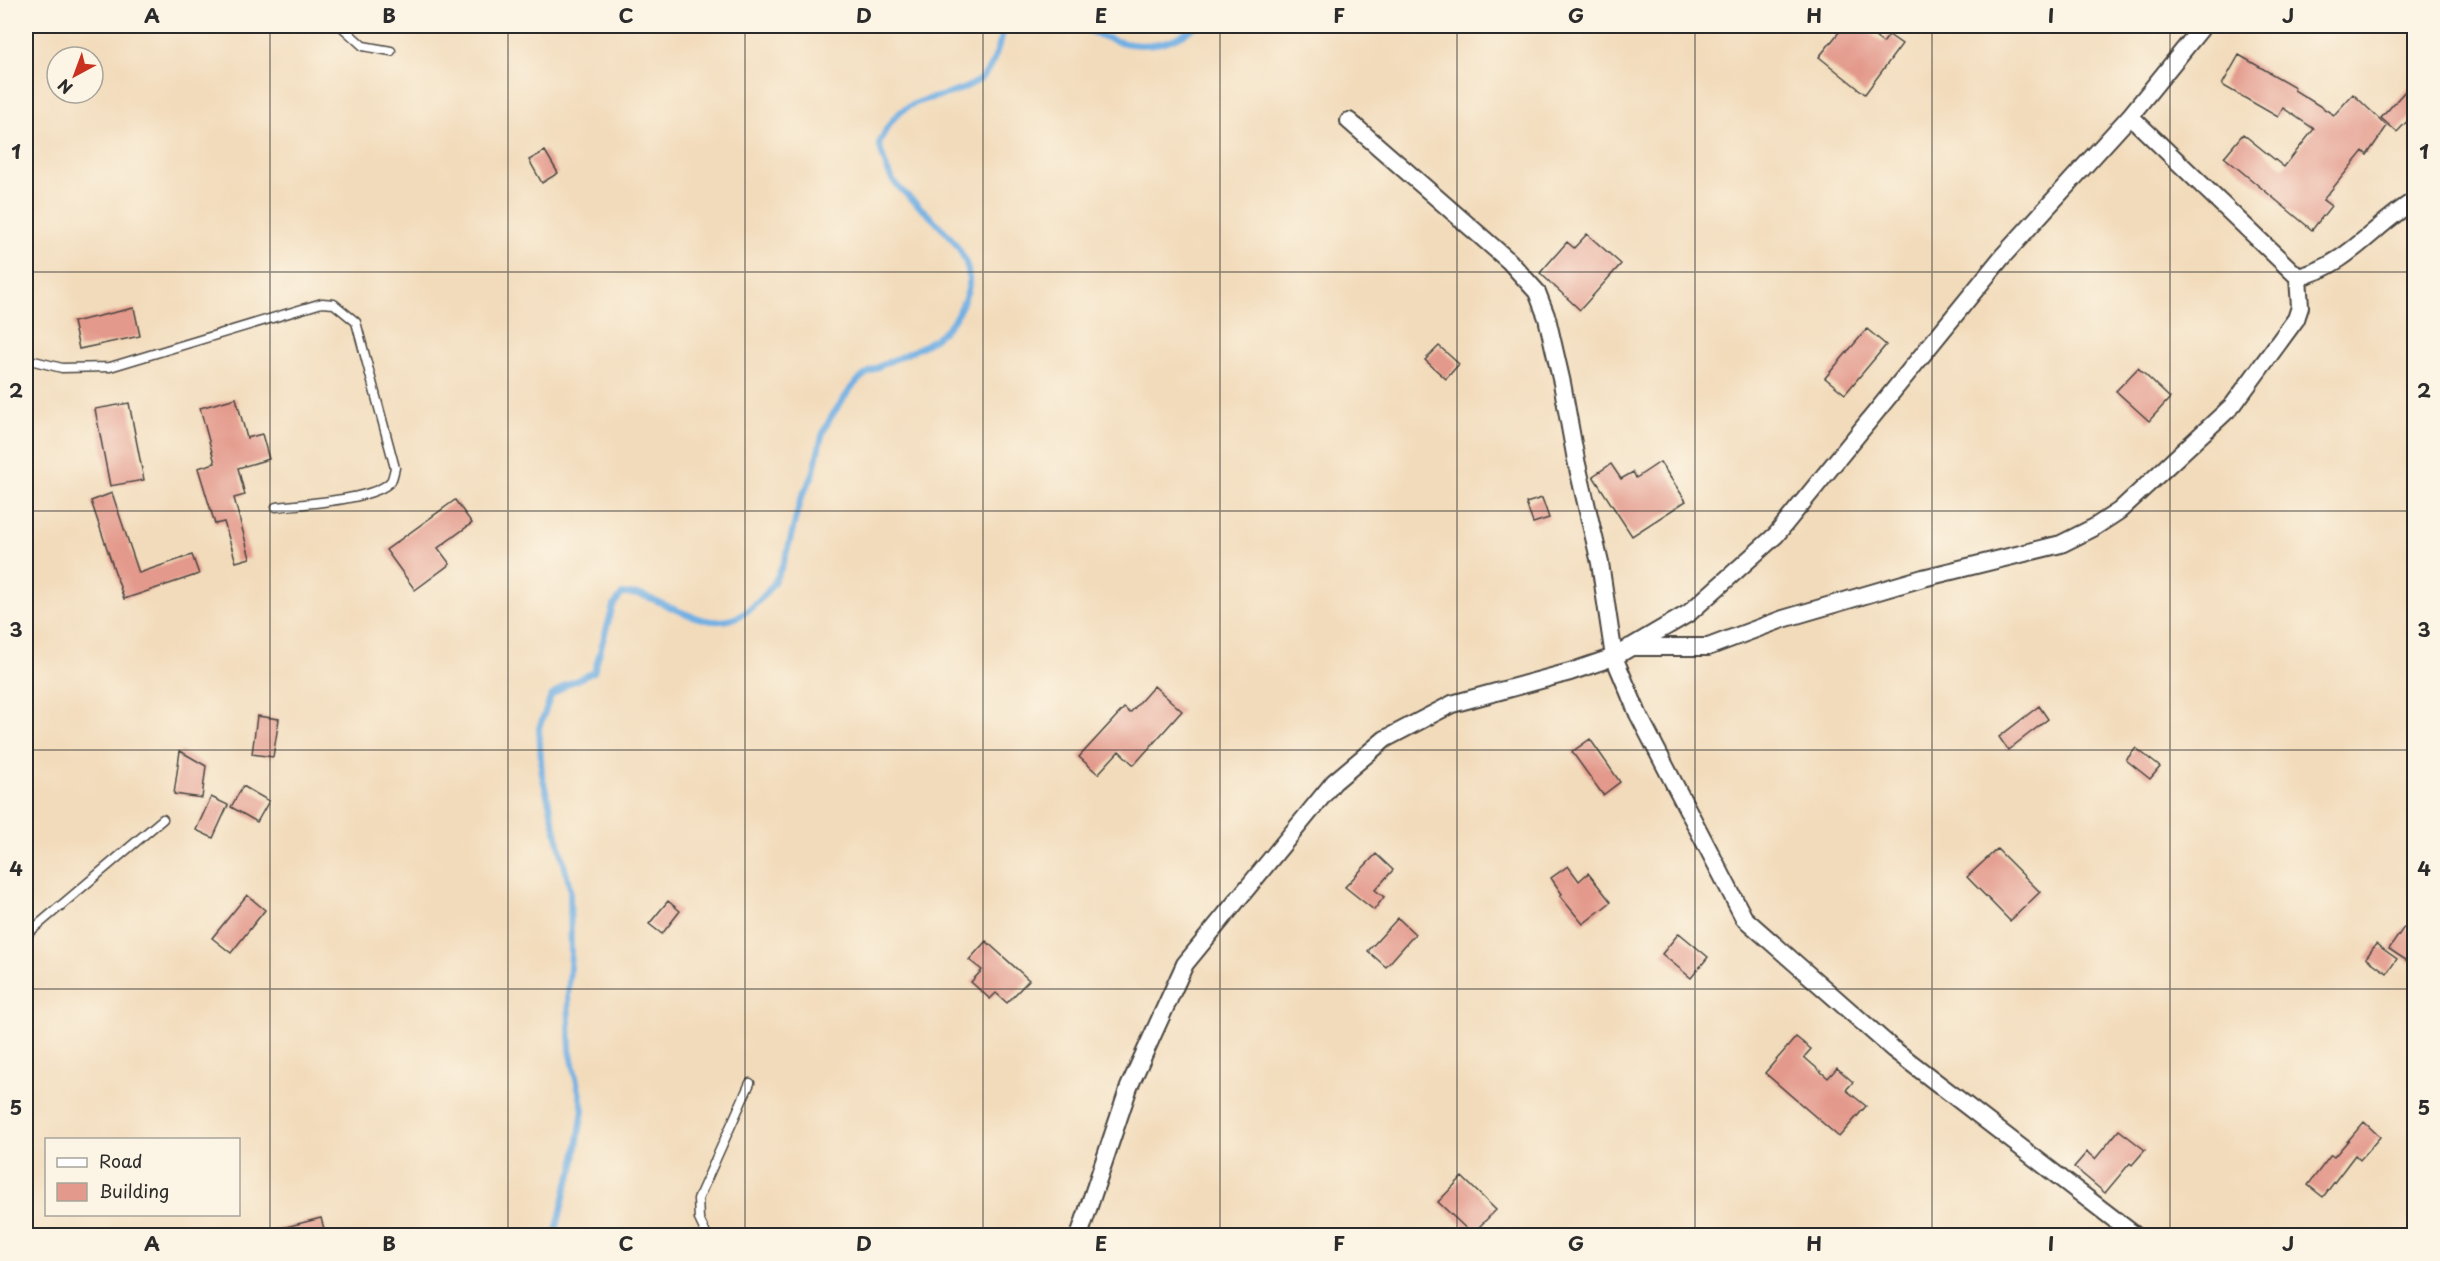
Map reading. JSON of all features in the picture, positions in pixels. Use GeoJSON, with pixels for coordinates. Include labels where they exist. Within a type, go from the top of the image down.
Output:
{"type":"FeatureCollection","features":[{"type":"Feature","properties":{"kind":"street"},"geometry":{"type":"LineString","coordinates":[[1079,1236],[1129,1087],[1185,964],[1334,782],[1385,739],[1452,704],[1570,672],[1620,652],[1689,613],[1776,535],[2002,257],[2130,116],[2203,26]]}},
{"type":"Feature","properties":{"kind":"street"},"geometry":{"type":"LineString","coordinates":[[1620,652],[1707,648],[1783,619],[1923,578],[2061,544],[2119,512],[2233,405],[2295,319],[2300,307],[2298,277],[2282,265],[2130,116]]}},
{"type":"Feature","properties":{"kind":"street"},"geometry":{"type":"LineString","coordinates":[[1349,121],[1509,261],[1537,292],[1562,383],[1576,460],[1620,652],[1638,714],[1744,918],[1893,1049],[2136,1236]]}},
{"type":"Feature","properties":{"kind":"street"},"geometry":{"type":"LineString","coordinates":[[2298,277],[2331,265],[2368,239],[2401,209],[2415,201]]}},
{"type":"Feature","properties":{"kind":"lane"},"geometry":{"type":"LineString","coordinates":[[341,26],[363,46],[391,51]]}},
{"type":"Feature","properties":{"kind":"lane"},"geometry":{"type":"LineString","coordinates":[[26,359],[62,368],[110,367],[322,303],[334,304],[356,322],[395,468],[391,481],[381,488],[356,497],[276,507]]}},
{"type":"Feature","properties":{"kind":"lane"},"geometry":{"type":"LineString","coordinates":[[26,935],[163,819]]}},
{"type":"Feature","properties":{"kind":"lane"},"geometry":{"type":"LineString","coordinates":[[706,1236],[699,1219],[698,1199],[750,1083]]}},
{"type":"Feature","properties":{"kind":"building"},"geometry":{"type":"Polygon","coordinates":[[[1844,26],[1861,26],[1883,43],[1889,35],[1902,44],[1865,94],[1819,57],[1844,26]]]}},
{"type":"Feature","properties":{"kind":"building"},"geometry":{"type":"Polygon","coordinates":[[[2239,55],[2295,87],[2294,90],[2334,115],[2353,94],[2387,126],[2367,155],[2363,151],[2323,200],[2331,206],[2312,230],[2224,157],[2243,134],[2284,167],[2314,129],[2283,108],[2278,117],[2222,85],[2239,55]]]}},
{"type":"Feature","properties":{"kind":"building"},"geometry":{"type":"Polygon","coordinates":[[[2415,80],[2415,113],[2397,132],[2381,118],[2415,80]]]}},
{"type":"Feature","properties":{"kind":"building"},"geometry":{"type":"Polygon","coordinates":[[[545,151],[558,173],[542,183],[529,160],[545,151]]]}},
{"type":"Feature","properties":{"kind":"building"},"geometry":{"type":"Polygon","coordinates":[[[1587,234],[1621,264],[1580,310],[1540,273],[1567,242],[1574,248],[1587,234]]]}},
{"type":"Feature","properties":{"kind":"building"},"geometry":{"type":"Polygon","coordinates":[[[134,308],[140,336],[79,349],[73,322],[134,308]]]}},
{"type":"Feature","properties":{"kind":"building"},"geometry":{"type":"Polygon","coordinates":[[[1867,329],[1886,345],[1845,394],[1825,378],[1867,329]]]}},
{"type":"Feature","properties":{"kind":"building"},"geometry":{"type":"Polygon","coordinates":[[[1439,346],[1459,364],[1446,379],[1425,360],[1439,346]]]}},
{"type":"Feature","properties":{"kind":"building"},"geometry":{"type":"Polygon","coordinates":[[[2138,368],[2170,398],[2149,421],[2116,391],[2138,368]]]}},
{"type":"Feature","properties":{"kind":"building"},"geometry":{"type":"Polygon","coordinates":[[[236,398],[247,438],[262,434],[269,459],[238,468],[245,495],[234,498],[250,558],[236,562],[224,522],[215,524],[198,468],[215,463],[200,408],[236,398]]]}},
{"type":"Feature","properties":{"kind":"building"},"geometry":{"type":"Polygon","coordinates":[[[129,403],[144,480],[110,486],[95,409],[129,403]]]}},
{"type":"Feature","properties":{"kind":"building"},"geometry":{"type":"Polygon","coordinates":[[[1660,462],[1686,501],[1632,536],[1593,476],[1611,464],[1621,479],[1633,472],[1636,478],[1660,462]]]}},
{"type":"Feature","properties":{"kind":"building"},"geometry":{"type":"Polygon","coordinates":[[[112,493],[139,573],[192,555],[199,574],[124,599],[91,501],[112,493]]]}},
{"type":"Feature","properties":{"kind":"building"},"geometry":{"type":"Polygon","coordinates":[[[1542,498],[1549,518],[1533,523],[1526,503],[1542,498]]]}},
{"type":"Feature","properties":{"kind":"building"},"geometry":{"type":"Polygon","coordinates":[[[455,500],[472,523],[438,548],[450,564],[415,590],[386,550],[455,500]]]}},
{"type":"Feature","properties":{"kind":"building"},"geometry":{"type":"Polygon","coordinates":[[[1154,686],[1182,711],[1134,765],[1119,751],[1098,774],[1079,757],[1124,708],[1130,713],[1154,686]]]}},
{"type":"Feature","properties":{"kind":"building"},"geometry":{"type":"Polygon","coordinates":[[[2039,706],[2048,719],[2008,750],[1999,737],[2039,706]]]}},
{"type":"Feature","properties":{"kind":"building"},"geometry":{"type":"Polygon","coordinates":[[[257,716],[279,719],[273,757],[252,754],[257,716]]]}},
{"type":"Feature","properties":{"kind":"building"},"geometry":{"type":"Polygon","coordinates":[[[1590,739],[1620,782],[1603,795],[1572,752],[1590,739]]]}},
{"type":"Feature","properties":{"kind":"building"},"geometry":{"type":"Polygon","coordinates":[[[2136,748],[2160,767],[2150,779],[2126,760],[2136,748]]]}},
{"type":"Feature","properties":{"kind":"building"},"geometry":{"type":"Polygon","coordinates":[[[180,751],[206,766],[202,798],[174,794],[180,751]]]}},
{"type":"Feature","properties":{"kind":"building"},"geometry":{"type":"Polygon","coordinates":[[[243,786],[269,801],[257,822],[231,807],[243,786]]]}},
{"type":"Feature","properties":{"kind":"building"},"geometry":{"type":"Polygon","coordinates":[[[211,797],[228,805],[213,838],[196,830],[211,797]]]}},
{"type":"Feature","properties":{"kind":"building"},"geometry":{"type":"Polygon","coordinates":[[[1997,849],[2040,892],[2010,921],[1967,877],[1997,849]]]}},
{"type":"Feature","properties":{"kind":"building"},"geometry":{"type":"Polygon","coordinates":[[[1376,854],[1393,870],[1375,890],[1384,897],[1374,910],[1345,887],[1376,854]]]}},
{"type":"Feature","properties":{"kind":"building"},"geometry":{"type":"Polygon","coordinates":[[[1568,866],[1579,881],[1588,873],[1611,902],[1583,924],[1560,896],[1562,894],[1551,878],[1568,866]]]}},
{"type":"Feature","properties":{"kind":"building"},"geometry":{"type":"Polygon","coordinates":[[[247,895],[265,910],[231,953],[212,938],[247,895]]]}},
{"type":"Feature","properties":{"kind":"building"},"geometry":{"type":"Polygon","coordinates":[[[668,901],[680,911],[662,934],[649,924],[668,901]]]}},
{"type":"Feature","properties":{"kind":"building"},"geometry":{"type":"Polygon","coordinates":[[[1398,918],[1415,934],[1386,967],[1368,951],[1398,918]]]}},
{"type":"Feature","properties":{"kind":"building"},"geometry":{"type":"Polygon","coordinates":[[[2404,927],[2415,935],[2415,966],[2389,949],[2404,927]]]}},
{"type":"Feature","properties":{"kind":"building"},"geometry":{"type":"Polygon","coordinates":[[[1679,933],[1708,957],[1691,978],[1662,954],[1679,933]]]}},
{"type":"Feature","properties":{"kind":"building"},"geometry":{"type":"Polygon","coordinates":[[[986,941],[1029,980],[1007,1003],[996,993],[990,999],[971,982],[982,970],[969,960],[986,941]]]}},
{"type":"Feature","properties":{"kind":"building"},"geometry":{"type":"Polygon","coordinates":[[[2376,944],[2397,959],[2387,973],[2366,958],[2376,944]]]}},
{"type":"Feature","properties":{"kind":"building"},"geometry":{"type":"Polygon","coordinates":[[[1796,1037],[1811,1049],[1804,1057],[1828,1078],[1837,1068],[1853,1082],[1846,1090],[1866,1106],[1839,1137],[1765,1073],[1796,1037]]]}},
{"type":"Feature","properties":{"kind":"building"},"geometry":{"type":"Polygon","coordinates":[[[2364,1122],[2380,1137],[2360,1160],[2355,1155],[2323,1197],[2308,1185],[2331,1155],[2334,1157],[2364,1122]]]}},
{"type":"Feature","properties":{"kind":"building"},"geometry":{"type":"Polygon","coordinates":[[[2119,1130],[2145,1150],[2132,1165],[2130,1163],[2105,1193],[2074,1167],[2087,1152],[2095,1159],[2119,1130]]]}},
{"type":"Feature","properties":{"kind":"building"},"geometry":{"type":"Polygon","coordinates":[[[1462,1177],[1496,1210],[1472,1234],[1438,1202],[1462,1177]]]}},
{"type":"Feature","properties":{"kind":"building"},"geometry":{"type":"Polygon","coordinates":[[[321,1218],[326,1236],[275,1236],[274,1230],[321,1218]]]}},
{"type":"Feature","properties":{"kind":"waterway"},"geometry":{"type":"LineString","coordinates":[[555,1236],[567,1185],[573,1171],[583,1110],[570,1050],[568,995],[571,954],[570,888],[542,775],[539,728],[551,696],[566,685],[594,672],[613,606],[622,594],[644,596],[695,617],[721,621],[733,619],[759,601],[777,577],[783,564],[800,501],[812,477],[823,433],[837,408],[858,380],[872,370],[921,347],[937,337],[951,323],[969,287],[968,268],[962,254],[942,227],[904,193],[891,178],[879,144],[888,126],[909,106],[961,90],[982,77],[992,64],[1005,26]]}},
{"type":"Feature","properties":{"kind":"waterway"},"geometry":{"type":"LineString","coordinates":[[1080,26],[1109,39],[1138,45],[1167,41],[1196,26]]}}]}
